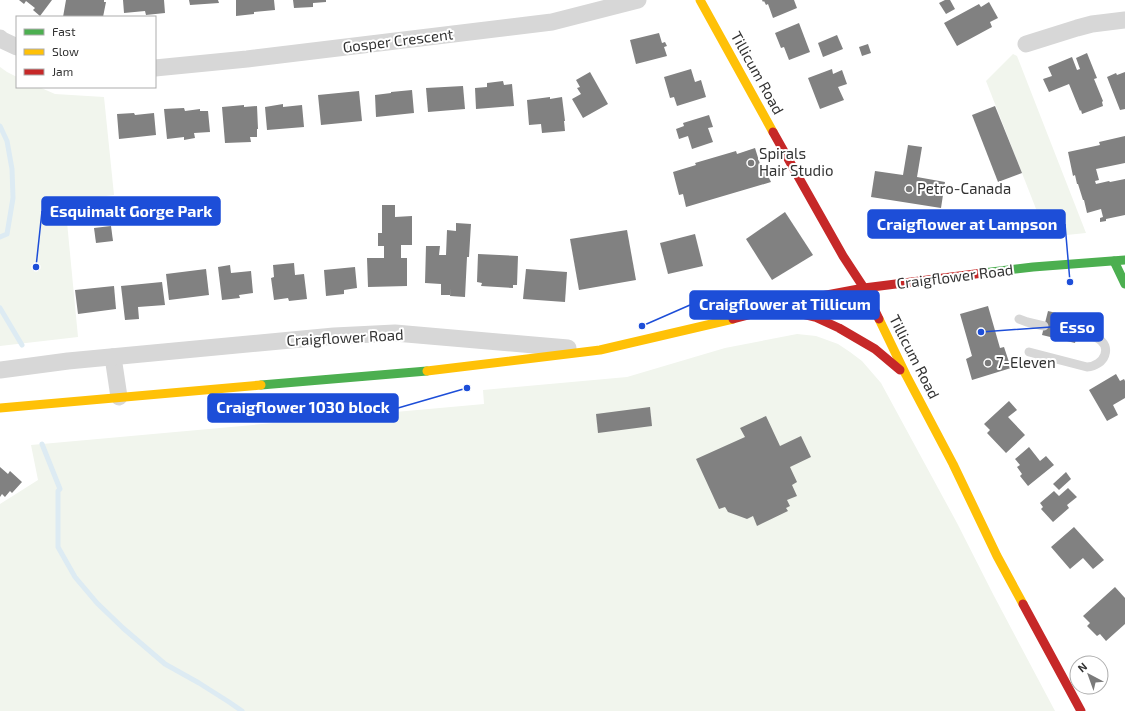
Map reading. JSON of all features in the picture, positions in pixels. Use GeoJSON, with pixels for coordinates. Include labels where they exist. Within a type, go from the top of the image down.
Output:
{"type":"FeatureCollection","features":[{"type":"Feature","properties":{"kind":"main road","name":"Tillicum Road"},"geometry":{"type":"LineString","coordinates":[[700,0],[829,231],[864,288],[905,373],[953,464],[998,556],[1081,711]]}},
{"type":"Feature","properties":{"kind":"main road","name":"Craigflower Road"},"geometry":{"type":"LineString","coordinates":[[0,408],[410,373],[600,350],[722,322],[816,297],[864,288],[1033,267],[1125,260]]}},
{"type":"Feature","properties":{"kind":"main road"},"geometry":{"type":"LineString","coordinates":[[1114,261],[1125,284]]}},
{"type":"Feature","properties":{"kind":"main road"},"geometry":{"type":"LineString","coordinates":[[738,317],[777,312],[798,313],[815,318],[840,328],[858,338],[875,349],[905,373]]}},
{"type":"Feature","properties":{"kind":"street","name":"Gosper Crescent"},"geometry":{"type":"LineString","coordinates":[[156,68],[263,57],[552,22],[638,0]]}},
{"type":"Feature","properties":{"kind":"street"},"geometry":{"type":"LineString","coordinates":[[1026,44],[1086,26],[1125,20]]}},
{"type":"Feature","properties":{"kind":"street"},"geometry":{"type":"LineString","coordinates":[[0,38],[16,47]]}},
{"type":"Feature","properties":{"kind":"street","name":"Craigflower Road"},"geometry":{"type":"LineString","coordinates":[[0,370],[68,361],[334,336],[395,332],[600,350]]}},
{"type":"Feature","properties":{"kind":"street"},"geometry":{"type":"LineString","coordinates":[[113,357],[119,397]]}},
{"type":"Feature","properties":{"kind":"lane"},"geometry":{"type":"LineString","coordinates":[[1019,319],[1044,326]]}},
{"type":"Feature","properties":{"kind":"lane"},"geometry":{"type":"LineString","coordinates":[[1029,352],[1093,367],[1098,364],[1105,355],[1103,345],[1096,338],[1077,334]]}},
{"type":"Feature","properties":{"kind":"shaded area"},"geometry":{"type":"Polygon","coordinates":[[[1013,54],[1017,56],[1086,233],[1047,237],[986,81],[1013,54]]]}},
{"type":"Feature","properties":{"kind":"shaded area"},"geometry":{"type":"Polygon","coordinates":[[[0,67],[16,76],[16,88],[41,88],[55,94],[104,97],[114,195],[65,201],[78,337],[0,346],[0,67]]]}},
{"type":"Feature","properties":{"kind":"shaded area"},"geometry":{"type":"Polygon","coordinates":[[[797,334],[816,336],[838,344],[862,361],[881,383],[957,523],[1055,711],[0,711],[0,504],[38,480],[31,445],[484,404],[483,390],[627,377],[725,348],[797,334]]]}},
{"type":"Feature","properties":{"kind":"building"},"geometry":{"type":"Polygon","coordinates":[[[19,0],[52,0],[40,16],[33,10],[35,8],[26,1],[24,4],[19,0]]]}},
{"type":"Feature","properties":{"kind":"building"},"geometry":{"type":"Polygon","coordinates":[[[66,0],[104,0],[104,2],[106,2],[103,16],[63,16],[66,0]]]}},
{"type":"Feature","properties":{"kind":"building"},"geometry":{"type":"Polygon","coordinates":[[[123,0],[164,0],[165,13],[146,15],[145,11],[124,13],[123,0]]]}},
{"type":"Feature","properties":{"kind":"building"},"geometry":{"type":"Polygon","coordinates":[[[189,0],[218,0],[219,3],[190,5],[189,0]]]}},
{"type":"Feature","properties":{"kind":"building"},"geometry":{"type":"Polygon","coordinates":[[[236,0],[274,0],[275,10],[254,12],[254,14],[236,16],[236,0]]]}},
{"type":"Feature","properties":{"kind":"building"},"geometry":{"type":"Polygon","coordinates":[[[293,0],[326,0],[326,2],[313,3],[313,7],[294,8],[293,0]]]}},
{"type":"Feature","properties":{"kind":"building"},"geometry":{"type":"Polygon","coordinates":[[[762,0],[794,0],[797,8],[773,18],[768,4],[766,5],[762,0]]]}},
{"type":"Feature","properties":{"kind":"building"},"geometry":{"type":"Polygon","coordinates":[[[945,0],[950,0],[955,9],[946,14],[939,3],[945,0]]]}},
{"type":"Feature","properties":{"kind":"building"},"geometry":{"type":"Polygon","coordinates":[[[989,2],[998,18],[990,22],[992,27],[957,46],[944,23],[979,4],[981,7],[989,2]]]}},
{"type":"Feature","properties":{"kind":"building"},"geometry":{"type":"Polygon","coordinates":[[[799,23],[810,52],[789,60],[784,47],[781,48],[775,33],[799,23]]]}},
{"type":"Feature","properties":{"kind":"building"},"geometry":{"type":"Polygon","coordinates":[[[659,33],[662,43],[665,42],[667,46],[664,47],[667,56],[636,64],[630,40],[659,33]]]}},
{"type":"Feature","properties":{"kind":"building"},"geometry":{"type":"Polygon","coordinates":[[[837,35],[843,49],[823,57],[818,43],[837,35]]]}},
{"type":"Feature","properties":{"kind":"building"},"geometry":{"type":"Polygon","coordinates":[[[868,44],[871,53],[862,56],[859,47],[868,44]]]}},
{"type":"Feature","properties":{"kind":"building"},"geometry":{"type":"Polygon","coordinates":[[[1087,53],[1097,78],[1094,79],[1103,101],[1103,106],[1082,114],[1069,84],[1049,92],[1043,79],[1052,76],[1048,67],[1072,57],[1077,70],[1080,69],[1076,58],[1087,53]]]}},
{"type":"Feature","properties":{"kind":"building"},"geometry":{"type":"Polygon","coordinates":[[[691,69],[695,82],[701,80],[706,97],[677,106],[674,97],[670,98],[664,77],[691,69]]]}},
{"type":"Feature","properties":{"kind":"building"},"geometry":{"type":"Polygon","coordinates":[[[832,69],[833,74],[842,70],[847,84],[838,87],[844,100],[820,109],[808,78],[832,69]]]}},
{"type":"Feature","properties":{"kind":"building"},"geometry":{"type":"Polygon","coordinates":[[[590,72],[608,104],[583,118],[572,99],[581,94],[577,88],[580,87],[576,80],[590,72]]]}},
{"type":"Feature","properties":{"kind":"building"},"geometry":{"type":"Polygon","coordinates":[[[1125,72],[1125,109],[1120,110],[1107,77],[1116,73],[1117,75],[1125,72]]]}},
{"type":"Feature","properties":{"kind":"building"},"geometry":{"type":"Polygon","coordinates":[[[503,81],[504,85],[512,84],[514,106],[476,109],[475,88],[487,87],[487,83],[503,81]]]}},
{"type":"Feature","properties":{"kind":"building"},"geometry":{"type":"Polygon","coordinates":[[[463,86],[465,109],[428,112],[426,88],[463,86]]]}},
{"type":"Feature","properties":{"kind":"building"},"geometry":{"type":"Polygon","coordinates":[[[412,90],[414,113],[376,117],[375,95],[412,90]]]}},
{"type":"Feature","properties":{"kind":"building"},"geometry":{"type":"Polygon","coordinates":[[[359,91],[362,121],[321,125],[318,95],[359,91]]]}},
{"type":"Feature","properties":{"kind":"building"},"geometry":{"type":"Polygon","coordinates":[[[550,97],[550,99],[562,97],[565,131],[542,133],[541,124],[529,125],[527,100],[550,97]]]}},
{"type":"Feature","properties":{"kind":"building"},"geometry":{"type":"Polygon","coordinates":[[[283,104],[283,107],[302,105],[304,127],[267,130],[265,107],[283,104]]]}},
{"type":"Feature","properties":{"kind":"building"},"geometry":{"type":"Polygon","coordinates":[[[244,105],[244,107],[257,106],[257,137],[250,137],[251,142],[225,143],[222,107],[244,105]]]}},
{"type":"Feature","properties":{"kind":"building"},"geometry":{"type":"Polygon","coordinates":[[[995,106],[1022,173],[998,182],[972,115],[995,106]]]}},
{"type":"Feature","properties":{"kind":"building"},"geometry":{"type":"Polygon","coordinates":[[[184,108],[185,111],[200,109],[200,111],[208,111],[210,132],[194,133],[195,138],[184,140],[184,137],[167,139],[164,109],[184,108]]]}},
{"type":"Feature","properties":{"kind":"building"},"geometry":{"type":"Polygon","coordinates":[[[134,113],[135,115],[154,113],[156,135],[119,139],[117,114],[134,113]]]}},
{"type":"Feature","properties":{"kind":"building"},"geometry":{"type":"Polygon","coordinates":[[[709,115],[713,127],[708,128],[713,142],[692,149],[688,136],[679,139],[676,129],[684,126],[683,123],[709,115]]]}},
{"type":"Feature","properties":{"kind":"building"},"geometry":{"type":"Polygon","coordinates":[[[1125,136],[1125,163],[1096,169],[1099,180],[1095,181],[1096,184],[1125,179],[1125,215],[1106,219],[1106,221],[1100,222],[1100,218],[1103,217],[1101,209],[1087,213],[1075,175],[1073,176],[1068,152],[1100,145],[1099,142],[1125,136]]]}},
{"type":"Feature","properties":{"kind":"building"},"geometry":{"type":"Polygon","coordinates":[[[908,145],[922,147],[917,177],[945,182],[941,208],[871,197],[875,171],[903,175],[908,145]]]}},
{"type":"Feature","properties":{"kind":"building"},"geometry":{"type":"Polygon","coordinates":[[[755,148],[760,164],[762,164],[771,182],[686,207],[683,194],[679,195],[673,172],[696,165],[695,163],[736,151],[737,154],[755,148]]]}},
{"type":"Feature","properties":{"kind":"building"},"geometry":{"type":"Polygon","coordinates":[[[382,205],[395,205],[395,217],[412,216],[412,245],[401,245],[401,258],[407,258],[407,286],[368,287],[367,258],[384,258],[384,246],[378,246],[378,233],[382,233],[382,205]]]}},
{"type":"Feature","properties":{"kind":"building"},"geometry":{"type":"Polygon","coordinates":[[[785,212],[813,255],[772,280],[746,239],[785,212]]]}},
{"type":"Feature","properties":{"kind":"building"},"geometry":{"type":"Polygon","coordinates":[[[456,223],[471,224],[469,257],[467,257],[465,297],[450,296],[451,287],[450,295],[441,295],[441,284],[425,283],[426,246],[440,246],[439,255],[446,255],[447,230],[456,231],[456,223]]]}},
{"type":"Feature","properties":{"kind":"building"},"geometry":{"type":"Polygon","coordinates":[[[111,226],[113,241],[96,243],[94,228],[111,226]]]}},
{"type":"Feature","properties":{"kind":"building"},"geometry":{"type":"Polygon","coordinates":[[[627,230],[636,280],[579,290],[570,239],[627,230]]]}},
{"type":"Feature","properties":{"kind":"building"},"geometry":{"type":"Polygon","coordinates":[[[695,234],[703,266],[668,274],[660,243],[695,234]]]}},
{"type":"Feature","properties":{"kind":"building"},"geometry":{"type":"Polygon","coordinates":[[[478,254],[518,256],[517,285],[513,285],[513,288],[481,286],[482,283],[477,282],[478,254]]]}},
{"type":"Feature","properties":{"kind":"building"},"geometry":{"type":"Polygon","coordinates":[[[294,263],[295,275],[304,274],[307,299],[289,301],[288,298],[274,300],[271,278],[274,277],[273,265],[294,263]]]}},
{"type":"Feature","properties":{"kind":"building"},"geometry":{"type":"Polygon","coordinates":[[[230,265],[231,273],[251,271],[253,293],[239,295],[240,298],[222,300],[218,267],[230,265]]]}},
{"type":"Feature","properties":{"kind":"building"},"geometry":{"type":"Polygon","coordinates":[[[355,267],[357,288],[344,290],[344,294],[326,296],[324,270],[355,267]]]}},
{"type":"Feature","properties":{"kind":"building"},"geometry":{"type":"Polygon","coordinates":[[[206,269],[209,295],[169,300],[166,274],[206,269]]]}},
{"type":"Feature","properties":{"kind":"building"},"geometry":{"type":"Polygon","coordinates":[[[526,269],[567,272],[565,302],[523,299],[526,269]]]}},
{"type":"Feature","properties":{"kind":"building"},"geometry":{"type":"Polygon","coordinates":[[[162,282],[165,305],[138,307],[139,319],[125,320],[121,286],[162,282]]]}},
{"type":"Feature","properties":{"kind":"building"},"geometry":{"type":"Polygon","coordinates":[[[114,286],[116,309],[78,314],[75,290],[114,286]]]}},
{"type":"Feature","properties":{"kind":"building"},"geometry":{"type":"Polygon","coordinates":[[[988,306],[1000,348],[1004,347],[1011,368],[972,380],[966,359],[972,356],[960,314],[988,306]]]}},
{"type":"Feature","properties":{"kind":"building"},"geometry":{"type":"Polygon","coordinates":[[[1048,311],[1081,319],[1075,343],[1042,335],[1048,311]]]}},
{"type":"Feature","properties":{"kind":"building"},"geometry":{"type":"Polygon","coordinates":[[[1116,374],[1120,381],[1124,379],[1125,381],[1125,398],[1113,405],[1118,415],[1107,421],[1089,390],[1116,374]]]}},
{"type":"Feature","properties":{"kind":"building"},"geometry":{"type":"Polygon","coordinates":[[[1009,401],[1017,410],[1008,417],[1025,435],[1006,453],[987,433],[990,430],[984,424],[1009,401]]]}},
{"type":"Feature","properties":{"kind":"building"},"geometry":{"type":"Polygon","coordinates":[[[650,407],[652,426],[598,433],[596,414],[650,407]]]}},
{"type":"Feature","properties":{"kind":"building"},"geometry":{"type":"Polygon","coordinates":[[[766,416],[780,446],[801,436],[811,457],[790,467],[797,482],[792,485],[797,496],[787,500],[790,506],[786,508],[788,511],[757,526],[753,516],[747,519],[728,512],[725,507],[719,509],[696,459],[745,437],[740,428],[766,416]]]}},
{"type":"Feature","properties":{"kind":"building"},"geometry":{"type":"Polygon","coordinates":[[[1029,447],[1040,461],[1046,456],[1054,465],[1028,486],[1020,476],[1022,474],[1017,467],[1020,465],[1015,459],[1029,447]]]}},
{"type":"Feature","properties":{"kind":"building"},"geometry":{"type":"Polygon","coordinates":[[[0,467],[8,474],[10,471],[22,482],[12,493],[10,491],[5,497],[2,494],[0,497],[0,467]]]}},
{"type":"Feature","properties":{"kind":"building"},"geometry":{"type":"Polygon","coordinates":[[[1066,472],[1071,479],[1059,490],[1053,484],[1066,472]]]}},
{"type":"Feature","properties":{"kind":"building"},"geometry":{"type":"Polygon","coordinates":[[[1068,488],[1077,497],[1067,505],[1069,508],[1053,522],[1041,509],[1043,507],[1040,503],[1054,491],[1059,496],[1068,488]]]}},
{"type":"Feature","properties":{"kind":"building"},"geometry":{"type":"Polygon","coordinates":[[[1074,527],[1104,560],[1093,569],[1083,558],[1070,569],[1051,547],[1074,527]]]}},
{"type":"Feature","properties":{"kind":"building"},"geometry":{"type":"Polygon","coordinates":[[[1115,587],[1125,598],[1125,624],[1106,641],[1100,634],[1097,636],[1087,626],[1090,623],[1083,616],[1115,587]]]}},
{"type":"Feature","properties":{"kind":"waterway"},"geometry":{"type":"LineString","coordinates":[[0,126],[7,141],[12,169],[13,198],[7,234],[0,237]]}},
{"type":"Feature","properties":{"kind":"waterway"},"geometry":{"type":"LineString","coordinates":[[0,308],[22,345]]}},
{"type":"Feature","properties":{"kind":"waterway"},"geometry":{"type":"LineString","coordinates":[[42,444],[60,489],[58,491],[58,547],[75,577],[97,603],[123,628],[165,664],[199,683],[242,711]]}},
{"type":"Feature","properties":{"kind":"traffic: fast"},"geometry":{"type":"LineString","coordinates":[[983,273],[1033,267],[1125,260]]}},
{"type":"Feature","properties":{"kind":"traffic: fast"},"geometry":{"type":"LineString","coordinates":[[1114,261],[1125,284]]}},
{"type":"Feature","properties":{"kind":"traffic: fast"},"geometry":{"type":"LineString","coordinates":[[261,385],[427,371]]}},
{"type":"Feature","properties":{"kind":"traffic: slow"},"geometry":{"type":"LineString","coordinates":[[700,0],[773,132]]}},
{"type":"Feature","properties":{"kind":"traffic: slow"},"geometry":{"type":"LineString","coordinates":[[427,371],[600,350],[733,319]]}},
{"type":"Feature","properties":{"kind":"traffic: slow"},"geometry":{"type":"LineString","coordinates":[[879,319],[906,375],[953,464],[997,556],[1023,604]]}},
{"type":"Feature","properties":{"kind":"traffic: slow"},"geometry":{"type":"LineString","coordinates":[[0,408],[261,385]]}},
{"type":"Feature","properties":{"kind":"traffic: jam"},"geometry":{"type":"LineString","coordinates":[[773,132],[843,256],[864,288],[879,319]]}},
{"type":"Feature","properties":{"kind":"traffic: jam"},"geometry":{"type":"LineString","coordinates":[[733,319],[816,297],[864,288],[983,273]]}},
{"type":"Feature","properties":{"kind":"traffic: jam"},"geometry":{"type":"LineString","coordinates":[[777,312],[798,313],[815,317],[839,328],[875,349],[900,370]]}},
{"type":"Feature","properties":{"kind":"traffic: jam"},"geometry":{"type":"LineString","coordinates":[[1023,604],[1081,711]]}},
{"type":"Feature","properties":{"kind":"place","name":"Spirals Hair Studio"},"geometry":{"type":"Point","coordinates":[751,163]}},
{"type":"Feature","properties":{"kind":"place","name":"Petro-Canada"},"geometry":{"type":"Point","coordinates":[909,189]}},
{"type":"Feature","properties":{"kind":"place","name":"Esquimalt Gorge Park"},"geometry":{"type":"Point","coordinates":[36,267]}},
{"type":"Feature","properties":{"kind":"place","name":"Craigflower at Lampson"},"geometry":{"type":"Point","coordinates":[1070,282]}},
{"type":"Feature","properties":{"kind":"place","name":"Craigflower at Tillicum"},"geometry":{"type":"Point","coordinates":[642,326]}},
{"type":"Feature","properties":{"kind":"place","name":"Esso"},"geometry":{"type":"Point","coordinates":[981,332]}},
{"type":"Feature","properties":{"kind":"place","name":"7-Eleven"},"geometry":{"type":"Point","coordinates":[988,363]}},
{"type":"Feature","properties":{"kind":"place","name":"Craigflower 1030 block"},"geometry":{"type":"Point","coordinates":[467,388]}}]}
